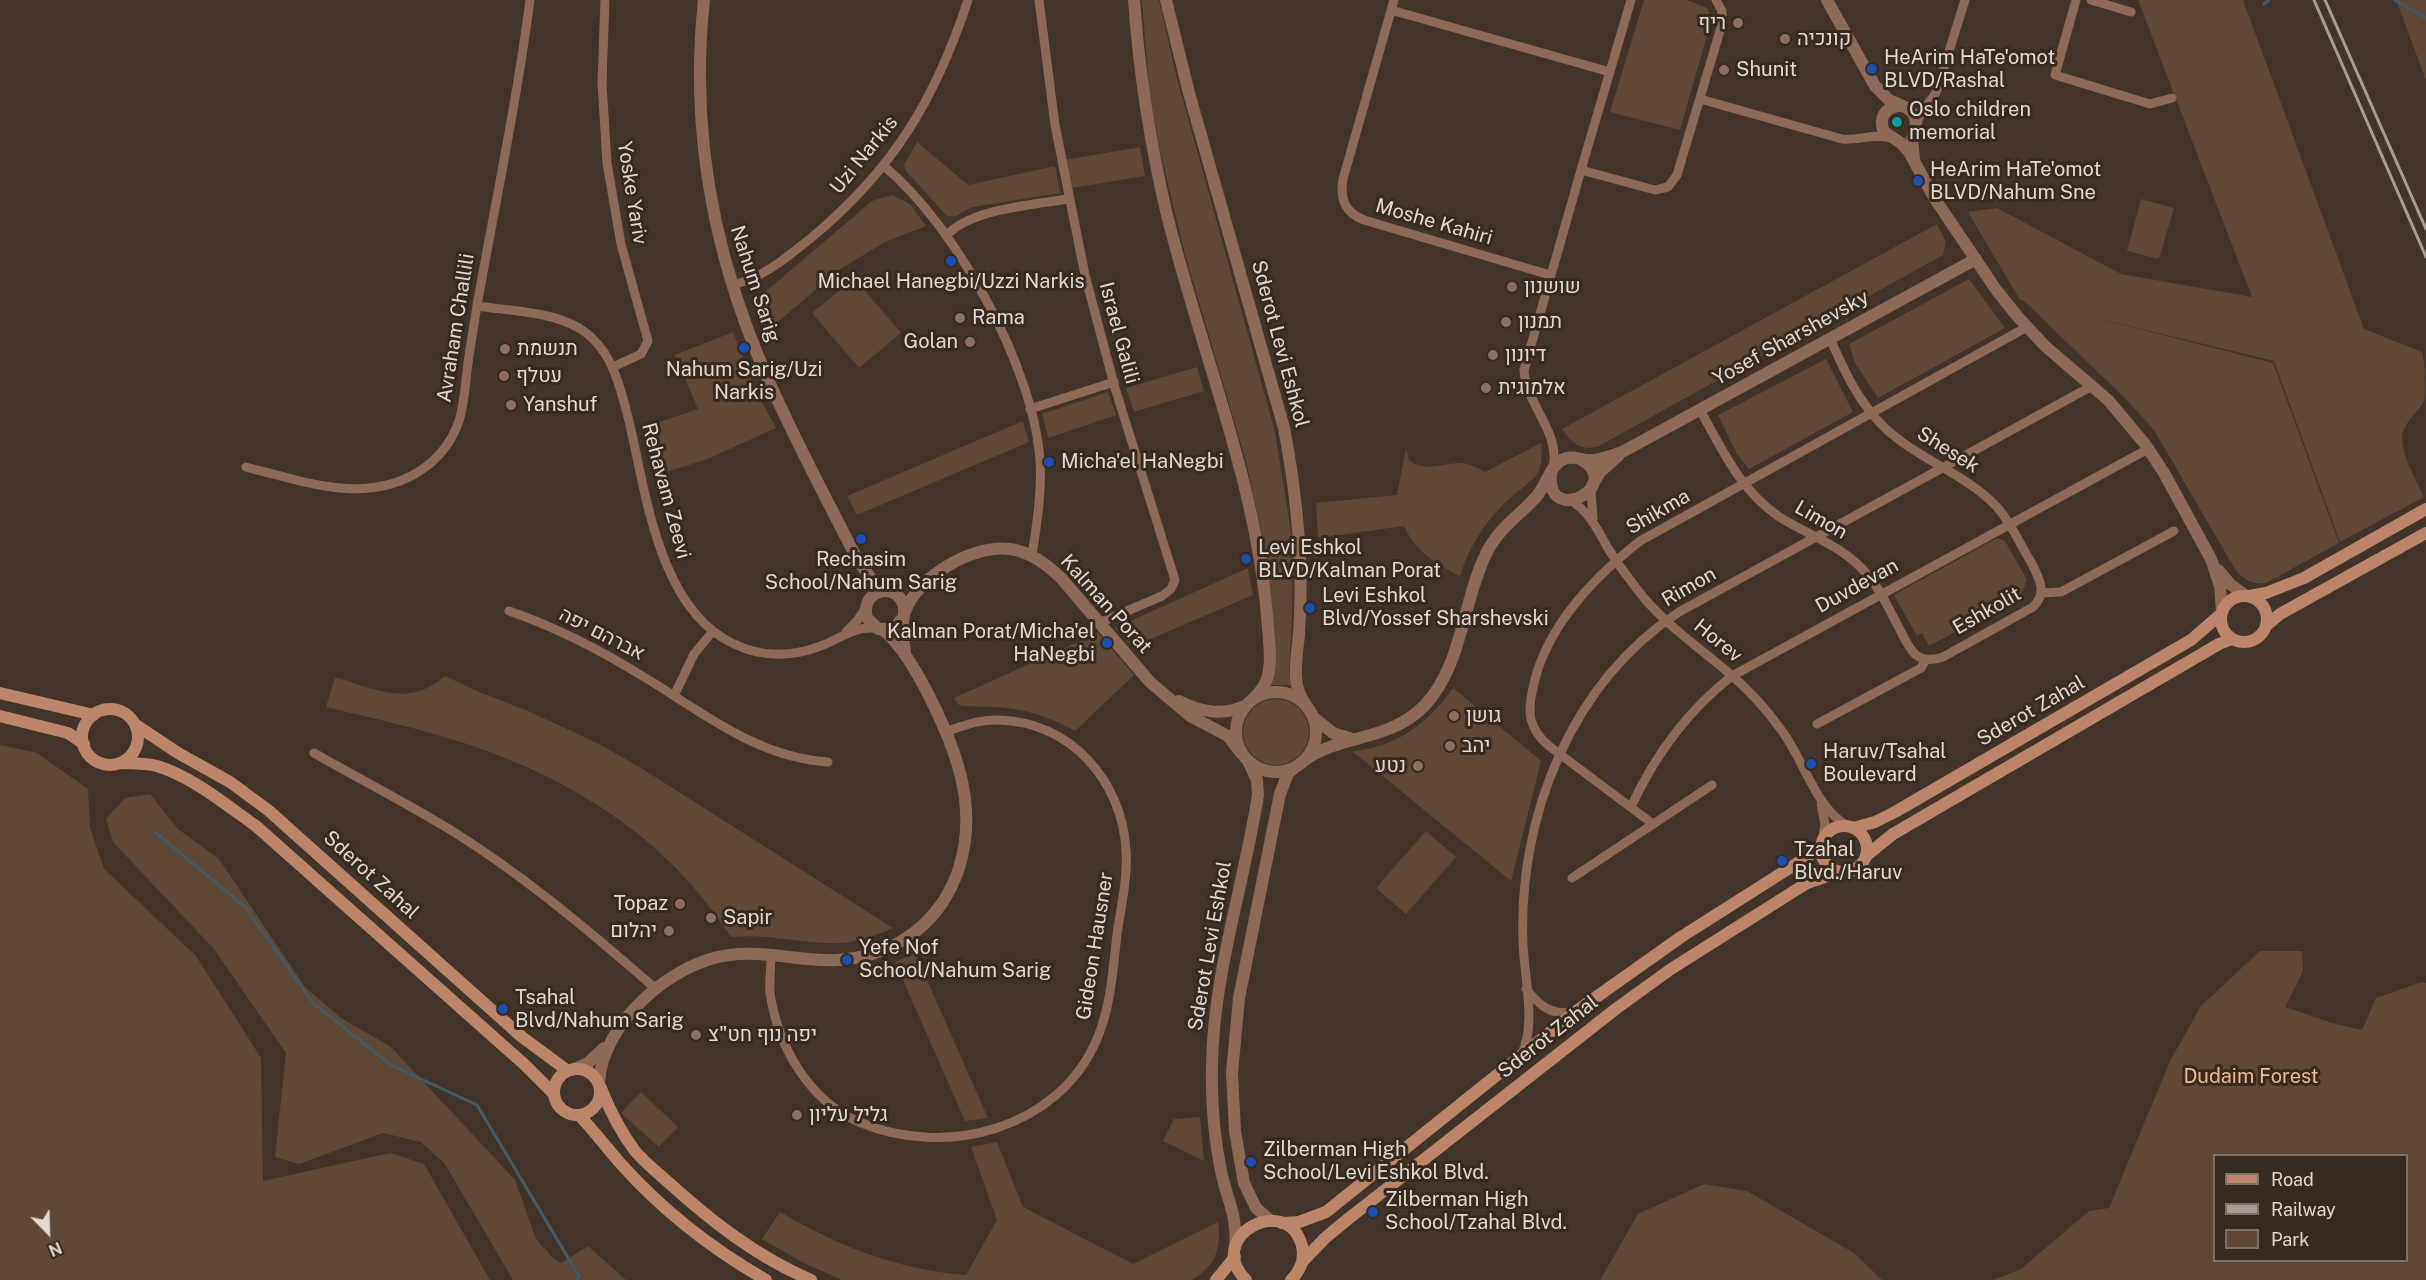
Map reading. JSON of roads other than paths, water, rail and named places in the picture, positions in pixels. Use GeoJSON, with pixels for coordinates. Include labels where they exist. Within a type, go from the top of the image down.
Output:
{"type":"FeatureCollection","features":[{"type":"Feature","properties":{"kind":"main road"},"geometry":{"type":"LineString","coordinates":[[2247,596],[2264,606],[2267,617],[2262,634],[2253,641],[2242,642],[2232,639],[2222,628],[2221,612],[2231,599],[2247,596],[2266,593],[2304,578],[2426,508]]}},
{"type":"Feature","properties":{"kind":"main road"},"geometry":{"type":"LineString","coordinates":[[2266,626],[2280,614],[2426,533]]}},
{"type":"Feature","properties":{"kind":"main road","name":"Sderot Zahal"},"geometry":{"type":"LineString","coordinates":[[1851,827],[1875,822],[1895,812],[2191,640],[2221,612]]}},
{"type":"Feature","properties":{"kind":"main road","name":"Sderot Zahal"},"geometry":{"type":"LineString","coordinates":[[1867,855],[1893,834],[2219,644],[2232,639]]}},
{"type":"Feature","properties":{"kind":"main road"},"geometry":{"type":"LineString","coordinates":[[0,693],[94,715]]}},
{"type":"Feature","properties":{"kind":"main road"},"geometry":{"type":"LineString","coordinates":[[0,716],[68,733],[84,744],[94,759],[111,765],[120,763],[134,752],[138,733],[136,724],[130,717],[117,710],[101,711],[94,715],[84,728],[84,744]]}},
{"type":"Feature","properties":{"kind":"main road","name":"Sderot Zahal"},"geometry":{"type":"LineString","coordinates":[[136,724],[178,753],[230,782],[268,810],[522,1037],[570,1070]]}},
{"type":"Feature","properties":{"kind":"main road","name":"Sderot Zahal"},"geometry":{"type":"LineString","coordinates":[[120,763],[141,763],[171,772],[218,799],[256,826],[525,1065],[554,1094]]}},
{"type":"Feature","properties":{"kind":"main road"},"geometry":{"type":"LineString","coordinates":[[1839,827],[1851,827],[1859,831],[1866,840],[1867,855],[1857,869],[1850,872],[1839,872],[1826,865],[1821,844],[1832,830],[1839,827]]}},
{"type":"Feature","properties":{"kind":"main road","name":"Sderot Zahal"},"geometry":{"type":"LineString","coordinates":[[1235,1252],[1242,1233],[1251,1226],[1261,1222],[1299,1222],[1326,1212],[1582,1007],[1681,937],[1821,844]]}},
{"type":"Feature","properties":{"kind":"main road","name":"Sderot Zahal"},"geometry":{"type":"LineString","coordinates":[[1291,1280],[1302,1262],[1325,1238],[1626,1002],[1671,969],[1807,883],[1839,872]]}},
{"type":"Feature","properties":{"kind":"main road"},"geometry":{"type":"LineString","coordinates":[[599,1085],[600,1097],[597,1104],[590,1111],[579,1115],[563,1110],[554,1094],[558,1080],[570,1070],[589,1072],[599,1085],[615,1121],[631,1145],[678,1191],[729,1234],[789,1270],[811,1280]]}},
{"type":"Feature","properties":{"kind":"main road"},"geometry":{"type":"LineString","coordinates":[[579,1115],[645,1188],[694,1232],[717,1250],[766,1280]]}},
{"type":"Feature","properties":{"kind":"main road"},"geometry":{"type":"LineString","coordinates":[[1276,1222],[1294,1232],[1300,1241],[1303,1252],[1302,1262]]}},
{"type":"Feature","properties":{"kind":"main road"},"geometry":{"type":"LineString","coordinates":[[1216,1280],[1235,1252]]}},
{"type":"Feature","properties":{"kind":"main road"},"geometry":{"type":"LineString","coordinates":[[1235,1252],[1240,1273],[1246,1280]]}},
{"type":"Feature","properties":{"kind":"street","name":"Avraham Challili"},"geometry":{"type":"LineString","coordinates":[[246,467],[345,489],[381,488],[415,474],[442,452],[452,436],[460,419],[477,306],[531,0]]}},
{"type":"Feature","properties":{"kind":"street","name":"Yoske Yariv"},"geometry":{"type":"LineString","coordinates":[[605,0],[602,83],[607,163],[621,244],[648,341],[641,354],[612,367]]}},
{"type":"Feature","properties":{"kind":"street","name":"Nahum Sarig"},"geometry":{"type":"LineString","coordinates":[[704,0],[699,70],[703,148],[714,220],[752,340],[774,393],[857,559],[866,586],[866,606]]}},
{"type":"Feature","properties":{"kind":"street","name":"Uzi Narkis"},"geometry":{"type":"LineString","coordinates":[[733,285],[756,277],[785,259],[833,220],[862,192],[884,166],[929,97],[945,63],[968,0]]}},
{"type":"Feature","properties":{"kind":"street","name":"Israel Galili"},"geometry":{"type":"LineString","coordinates":[[1039,0],[1052,106],[1068,199],[1085,275],[1114,382],[1175,582],[1171,590],[1162,596],[1099,622]]}},
{"type":"Feature","properties":{"kind":"street"},"geometry":{"type":"LineString","coordinates":[[1134,0],[1144,93],[1166,208],[1245,486],[1257,546],[1266,608],[1269,664],[1264,686],[1238,717],[1236,741],[1245,757],[1260,769],[1273,772],[1285,771],[1328,748],[1385,732],[1406,721],[1434,694],[1454,652],[1484,557],[1499,532],[1538,494],[1561,460],[1577,458]]}},
{"type":"Feature","properties":{"kind":"street","name":"Sderot Levi Eshkol"},"geometry":{"type":"LineString","coordinates":[[1166,0],[1284,428],[1293,482],[1299,543],[1300,604],[1296,677],[1301,697],[1309,711]]}},
{"type":"Feature","properties":{"kind":"street"},"geometry":{"type":"LineString","coordinates":[[1569,500],[1554,490],[1552,472],[1555,454],[1551,438],[1526,382],[1524,370],[1631,0]]}},
{"type":"Feature","properties":{"kind":"street"},"geometry":{"type":"LineString","coordinates":[[1581,170],[1651,190],[1668,187],[1677,175],[1722,24],[1722,11],[1716,0]]}},
{"type":"Feature","properties":{"kind":"street"},"geometry":{"type":"LineString","coordinates":[[1700,99],[1834,138],[1854,140],[1880,136],[1893,139],[1907,138],[1915,128],[1914,114],[1883,95],[1870,79],[1827,0]]}},
{"type":"Feature","properties":{"kind":"street"},"geometry":{"type":"LineString","coordinates":[[1915,162],[1912,143],[1915,128],[1921,113],[1938,88],[1965,0]]}},
{"type":"Feature","properties":{"kind":"street"},"geometry":{"type":"LineString","coordinates":[[2076,0],[2055,75],[2150,104],[2172,98]]}},
{"type":"Feature","properties":{"kind":"street"},"geometry":{"type":"LineString","coordinates":[[2091,0],[2131,12]]}},
{"type":"Feature","properties":{"kind":"street"},"geometry":{"type":"LineString","coordinates":[[1393,5],[1610,72]]}},
{"type":"Feature","properties":{"kind":"street","name":"Moshe Kahiri"},"geometry":{"type":"LineString","coordinates":[[1393,5],[1343,179],[1341,194],[1345,207],[1352,214],[1364,220],[1550,275]]}},
{"type":"Feature","properties":{"kind":"street"},"geometry":{"type":"LineString","coordinates":[[1870,79],[1884,132],[1905,147],[1931,193],[2007,304],[2027,327],[2116,408],[2148,449],[2211,559],[2230,584],[2247,596]]}},
{"type":"Feature","properties":{"kind":"street"},"geometry":{"type":"LineString","coordinates":[[1865,137],[1876,129],[1890,108],[1903,106],[1916,108],[1930,102]]}},
{"type":"Feature","properties":{"kind":"street"},"geometry":{"type":"LineString","coordinates":[[884,166],[918,200],[946,236],[991,311],[1013,359],[1030,408],[1040,469],[1040,508],[1032,555]]}},
{"type":"Feature","properties":{"kind":"street"},"geometry":{"type":"LineString","coordinates":[[946,236],[960,223],[974,217],[1068,199]]}},
{"type":"Feature","properties":{"kind":"street","name":"Yosef Sharshevsky"},"geometry":{"type":"LineString","coordinates":[[1577,458],[1595,460],[1624,451],[1976,259]]}},
{"type":"Feature","properties":{"kind":"street","name":"Rehavam Zeevi"},"geometry":{"type":"LineString","coordinates":[[477,306],[539,315],[567,323],[579,328],[597,343],[612,367],[620,386],[655,533],[666,564],[684,598],[713,631],[732,644],[753,652],[774,655],[797,653],[819,647],[842,635],[863,629],[881,630]]}},
{"type":"Feature","properties":{"kind":"street","name":"Shikma"},"geometry":{"type":"LineString","coordinates":[[1653,824],[1559,754],[1541,739],[1531,724],[1529,716],[1535,677],[1541,660],[1558,628],[1579,600],[1616,561],[1640,541],[2027,327]]}},
{"type":"Feature","properties":{"kind":"street","name":"Shesek"},"geometry":{"type":"LineString","coordinates":[[1830,338],[1853,387],[1872,413],[1904,444],[1985,495],[2009,524],[2039,576],[2041,593]]}},
{"type":"Feature","properties":{"kind":"street"},"geometry":{"type":"LineString","coordinates":[[1030,408],[1114,382]]}},
{"type":"Feature","properties":{"kind":"street","name":"Rimon"},"geometry":{"type":"LineString","coordinates":[[1519,1057],[1525,1047],[1528,1027],[1523,942],[1524,896],[1529,853],[1538,813],[1559,754],[1587,706],[1610,675],[1635,647],[1666,621],[2092,386]]}},
{"type":"Feature","properties":{"kind":"street","name":"Limon"},"geometry":{"type":"LineString","coordinates":[[1700,410],[1743,484],[1769,509],[1856,563],[1880,594],[1912,651],[1926,659]]}},
{"type":"Feature","properties":{"kind":"street"},"geometry":{"type":"LineString","coordinates":[[1526,506],[1550,498],[1569,500],[1581,498],[1592,487],[1590,467],[1563,452],[1551,438]]}},
{"type":"Feature","properties":{"kind":"street","name":"Duvdevan"},"geometry":{"type":"LineString","coordinates":[[1631,807],[1654,764],[1676,730],[1704,699],[1732,676],[2148,449]]}},
{"type":"Feature","properties":{"kind":"street","name":"Yosef Sharshevsky"},"geometry":{"type":"LineString","coordinates":[[1592,487],[1600,472],[1624,451]]}},
{"type":"Feature","properties":{"kind":"street","name":"Horev"},"geometry":{"type":"LineString","coordinates":[[1592,487],[1593,522]]}},
{"type":"Feature","properties":{"kind":"street","name":"Horev"},"geometry":{"type":"LineString","coordinates":[[1569,500],[1583,509],[1636,588],[1666,621],[1732,676],[1760,704],[1783,732],[1802,761],[1816,791],[1825,819],[1821,844]]}},
{"type":"Feature","properties":{"kind":"street","name":"Eshkolit"},"geometry":{"type":"LineString","coordinates":[[1817,724],[1921,668],[1926,659],[1942,657],[2028,610],[2037,603],[2041,593],[2061,592],[2175,531]]}},
{"type":"Feature","properties":{"kind":"street","name":"Kalman Porat"},"geometry":{"type":"LineString","coordinates":[[904,615],[912,597],[931,579],[957,561],[983,551],[1010,549],[1032,555],[1061,579],[1150,682],[1190,716],[1229,737],[1245,757]]}},
{"type":"Feature","properties":{"kind":"street","name":"Nahum Sarig"},"geometry":{"type":"LineString","coordinates":[[857,559],[872,580],[888,591]]}},
{"type":"Feature","properties":{"kind":"street"},"geometry":{"type":"LineString","coordinates":[[2211,559],[2220,586],[2221,612]]}},
{"type":"Feature","properties":{"kind":"street","name":"Kalman Porat"},"geometry":{"type":"LineString","coordinates":[[888,591],[911,587],[931,579]]}},
{"type":"Feature","properties":{"kind":"street"},"geometry":{"type":"LineString","coordinates":[[570,1070],[588,1063],[656,989],[679,972],[711,958],[739,954],[818,960],[861,956],[898,944],[913,935],[938,911],[960,863],[966,829],[962,780],[945,732],[905,653],[902,633],[904,615],[900,598],[888,591],[874,594],[866,606],[868,621],[905,653]]}},
{"type":"Feature","properties":{"kind":"street","name":"Rehavam Zeevi"},"geometry":{"type":"LineString","coordinates":[[842,635],[857,621],[866,606]]}},
{"type":"Feature","properties":{"kind":"street","name":"אברהם יפה"},"geometry":{"type":"LineString","coordinates":[[509,611],[598,650],[675,696],[718,725],[763,748],[795,758],[828,762]]}},
{"type":"Feature","properties":{"kind":"street"},"geometry":{"type":"LineString","coordinates":[[881,630],[896,627],[904,615]]}},
{"type":"Feature","properties":{"kind":"street"},"geometry":{"type":"LineString","coordinates":[[675,696],[690,661],[713,631]]}},
{"type":"Feature","properties":{"kind":"street","name":"Kalman Porat"},"geometry":{"type":"LineString","coordinates":[[1150,682],[1176,699],[1206,712],[1226,712],[1249,702]]}},
{"type":"Feature","properties":{"kind":"street"},"geometry":{"type":"LineString","coordinates":[[1249,702],[1266,693],[1291,694],[1324,728],[1337,736],[1362,739]]}},
{"type":"Feature","properties":{"kind":"street"},"geometry":{"type":"LineString","coordinates":[[1300,764],[1310,752],[1315,741],[1316,729],[1309,711]]}},
{"type":"Feature","properties":{"kind":"street","name":"Gideon Hausner"},"geometry":{"type":"LineString","coordinates":[[771,956],[770,992],[777,1024],[795,1064],[805,1079],[825,1100],[849,1117],[876,1129],[908,1136],[943,1137],[1000,1128],[1035,1112],[1050,1101],[1077,1074],[1093,1048],[1105,1017],[1124,888],[1126,852],[1122,819],[1111,790],[1088,759],[1075,746],[1051,732],[1025,723],[998,720],[972,723],[945,732]]}},
{"type":"Feature","properties":{"kind":"street"},"geometry":{"type":"LineString","coordinates":[[314,753],[456,833],[559,908],[656,989]]}},
{"type":"Feature","properties":{"kind":"street","name":"Sderot Levi Eshkol"},"geometry":{"type":"LineString","coordinates":[[1235,1252],[1235,1218],[1222,1175],[1215,1133],[1212,1064],[1218,995],[1258,795],[1257,780],[1245,757]]}},
{"type":"Feature","properties":{"kind":"street","name":"Sderot Levi Eshkol"},"geometry":{"type":"LineString","coordinates":[[1276,1222],[1254,1204],[1244,1183],[1235,1131],[1233,1054],[1239,998],[1280,794],[1287,776],[1300,764]]}},
{"type":"Feature","properties":{"kind":"street"},"geometry":{"type":"LineString","coordinates":[[1572,878],[1713,785]]}},
{"type":"Feature","properties":{"kind":"street","name":"Horev"},"geometry":{"type":"LineString","coordinates":[[1816,791],[1833,816],[1851,827]]}},
{"type":"Feature","properties":{"kind":"street"},"geometry":{"type":"LineString","coordinates":[[1526,989],[1540,1005],[1553,1012],[1565,1013],[1582,1007]]}},
{"type":"Feature","properties":{"kind":"street"},"geometry":{"type":"LineString","coordinates":[[599,1085],[603,1058],[615,1036]]}},
{"type":"Feature","properties":{"kind":"waterway"},"geometry":{"type":"LineString","coordinates":[[2264,4],[2269,0]]}},
{"type":"Feature","properties":{"kind":"waterway"},"geometry":{"type":"LineString","coordinates":[[2395,0],[2426,18]]}},
{"type":"Feature","properties":{"kind":"waterway"},"geometry":{"type":"LineString","coordinates":[[155,832],[245,907],[313,1003],[391,1065],[477,1105],[579,1276],[577,1280]]}},
{"type":"Feature","properties":{"kind":"railway"},"geometry":{"type":"LineString","coordinates":[[2314,0],[2426,257]]}},
{"type":"Feature","properties":{"kind":"railway"},"geometry":{"type":"LineString","coordinates":[[2325,0],[2426,229]]}},
{"type":"Feature","properties":{"kind":"place","name":"ריף"},"geometry":{"type":"Point","coordinates":[1738,23]}},
{"type":"Feature","properties":{"kind":"place","name":"קונכיה"},"geometry":{"type":"Point","coordinates":[1785,39]}},
{"type":"Feature","properties":{"kind":"place","name":"HeArim HaTe'omot BLVD/Rashal"},"geometry":{"type":"Point","coordinates":[1872,69]}},
{"type":"Feature","properties":{"kind":"place","name":"Shunit"},"geometry":{"type":"Point","coordinates":[1724,70]}},
{"type":"Feature","properties":{"kind":"place","name":"Oslo children memorial"},"geometry":{"type":"Point","coordinates":[1897,122]}},
{"type":"Feature","properties":{"kind":"place","name":"HeArim HaTe'omot BLVD/Nahum Sne"},"geometry":{"type":"Point","coordinates":[1918,181]}},
{"type":"Feature","properties":{"kind":"place","name":"Michael Hanegbi/Uzzi Narkis"},"geometry":{"type":"Point","coordinates":[951,261]}},
{"type":"Feature","properties":{"kind":"place","name":"שושנון"},"geometry":{"type":"Point","coordinates":[1512,287]}},
{"type":"Feature","properties":{"kind":"place","name":"Rama"},"geometry":{"type":"Point","coordinates":[960,318]}},
{"type":"Feature","properties":{"kind":"place","name":"תמנון"},"geometry":{"type":"Point","coordinates":[1506,322]}},
{"type":"Feature","properties":{"kind":"place","name":"Golan"},"geometry":{"type":"Point","coordinates":[970,342]}},
{"type":"Feature","properties":{"kind":"place","name":"Nahum Sarig/Uzi Narkis"},"geometry":{"type":"Point","coordinates":[744,348]}},
{"type":"Feature","properties":{"kind":"place","name":"תנשמת"},"geometry":{"type":"Point","coordinates":[505,349]}},
{"type":"Feature","properties":{"kind":"place","name":"דיונון"},"geometry":{"type":"Point","coordinates":[1493,355]}},
{"type":"Feature","properties":{"kind":"place","name":"עטלף"},"geometry":{"type":"Point","coordinates":[504,376]}},
{"type":"Feature","properties":{"kind":"place","name":"אלמוגית"},"geometry":{"type":"Point","coordinates":[1486,388]}},
{"type":"Feature","properties":{"kind":"place","name":"Yanshuf"},"geometry":{"type":"Point","coordinates":[511,405]}},
{"type":"Feature","properties":{"kind":"place","name":"Micha'el HaNegbi"},"geometry":{"type":"Point","coordinates":[1049,462]}},
{"type":"Feature","properties":{"kind":"place","name":"Rechasim School/Nahum Sarig"},"geometry":{"type":"Point","coordinates":[861,539]}},
{"type":"Feature","properties":{"kind":"place","name":"Levi Eshkol BLVD/Kalman Porat"},"geometry":{"type":"Point","coordinates":[1246,559]}},
{"type":"Feature","properties":{"kind":"place","name":"Levi Eshkol Blvd/Yossef Sharshevski"},"geometry":{"type":"Point","coordinates":[1310,608]}},
{"type":"Feature","properties":{"kind":"place","name":"Kalman Porat/Micha'el HaNegbi"},"geometry":{"type":"Point","coordinates":[1107,643]}},
{"type":"Feature","properties":{"kind":"place","name":"גושן"},"geometry":{"type":"Point","coordinates":[1454,716]}},
{"type":"Feature","properties":{"kind":"place","name":"יהב"},"geometry":{"type":"Point","coordinates":[1450,746]}},
{"type":"Feature","properties":{"kind":"place","name":"Haruv/Tsahal Boulevard"},"geometry":{"type":"Point","coordinates":[1811,764]}},
{"type":"Feature","properties":{"kind":"place","name":"נטע"},"geometry":{"type":"Point","coordinates":[1418,766]}},
{"type":"Feature","properties":{"kind":"place","name":"Tzahal Blvd./Haruv"},"geometry":{"type":"Point","coordinates":[1782,861]}},
{"type":"Feature","properties":{"kind":"place","name":"Topaz"},"geometry":{"type":"Point","coordinates":[680,904]}},
{"type":"Feature","properties":{"kind":"place","name":"Sapir"},"geometry":{"type":"Point","coordinates":[711,918]}},
{"type":"Feature","properties":{"kind":"place","name":"יהלום"},"geometry":{"type":"Point","coordinates":[669,931]}},
{"type":"Feature","properties":{"kind":"place","name":"Yefe Nof School/Nahum Sarig"},"geometry":{"type":"Point","coordinates":[847,960]}},
{"type":"Feature","properties":{"kind":"place","name":"Tsahal Blvd/Nahum Sarig"},"geometry":{"type":"Point","coordinates":[503,1009]}},
{"type":"Feature","properties":{"kind":"place","name":"יפה נוף חט\"צ"},"geometry":{"type":"Point","coordinates":[696,1035]}},
{"type":"Feature","properties":{"kind":"place","name":"גליל עליון"},"geometry":{"type":"Point","coordinates":[797,1115]}},
{"type":"Feature","properties":{"kind":"place","name":"Zilberman High School/Levi Eshkol Blvd."},"geometry":{"type":"Point","coordinates":[1251,1162]}},
{"type":"Feature","properties":{"kind":"place","name":"Zilberman High School/Tzahal Blvd."},"geometry":{"type":"Point","coordinates":[1373,1212]}},
{"type":"Feature","properties":{"kind":"park label","name":"Dudaim Forest"},"geometry":{"type":"Point","coordinates":[2251,1077]}}]}
